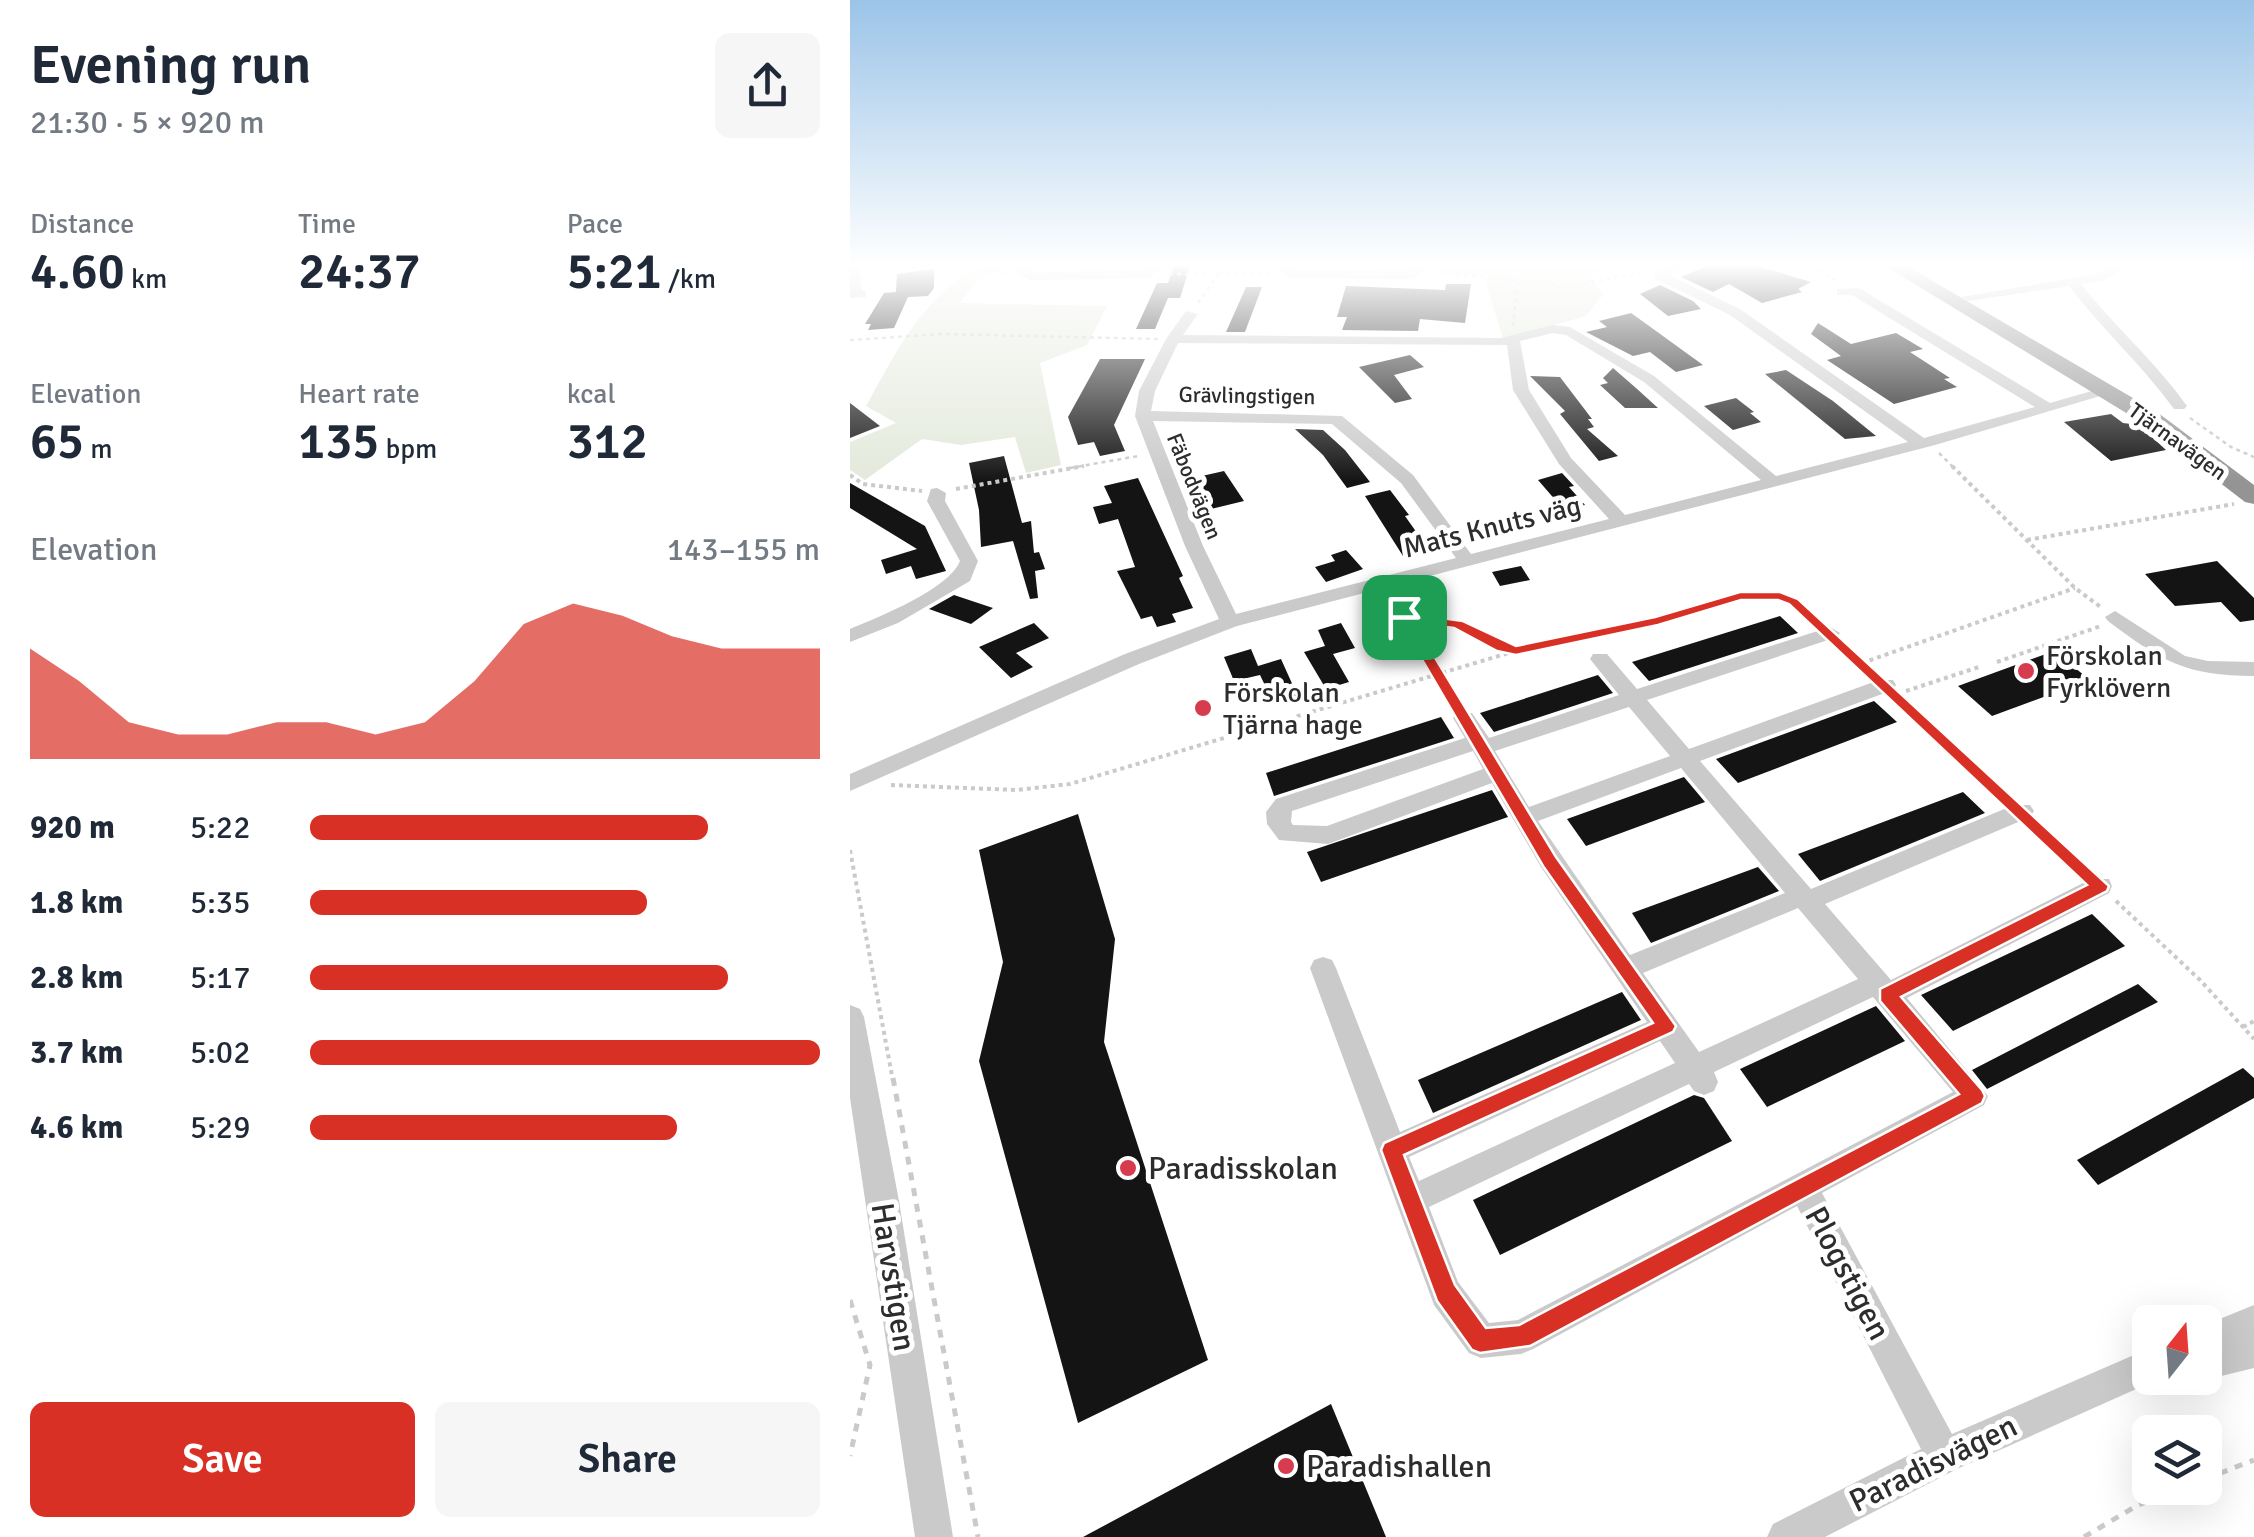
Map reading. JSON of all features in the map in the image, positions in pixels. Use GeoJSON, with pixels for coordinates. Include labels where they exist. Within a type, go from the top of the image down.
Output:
{"type":"FeatureCollection","features":[{"type":"Feature","properties":{"kind":"highway","name":"Tjärnavägen"},"geometry":{"type":"LineString","coordinates":[[2017,338],[2150,417],[2250,500]]}},
{"type":"Feature","properties":{"kind":"highway","name":"Tjärnavägen"},"geometry":{"type":"LineString","coordinates":[[2036,338],[2168,414],[2254,481]]}},
{"type":"Feature","properties":{"kind":"street"},"geometry":{"type":"LineString","coordinates":[[1172,339],[1522,338]]}},
{"type":"Feature","properties":{"kind":"street"},"geometry":{"type":"LineString","coordinates":[[1582,338],[1635,369],[1772,482]]}},
{"type":"Feature","properties":{"kind":"street"},"geometry":{"type":"LineString","coordinates":[[1772,338],[1925,443]]}},
{"type":"Feature","properties":{"kind":"street"},"geometry":{"type":"LineString","coordinates":[[1931,338],[2050,410]]}},
{"type":"Feature","properties":{"kind":"street"},"geometry":{"type":"LineString","coordinates":[[2119,338],[2152,368],[2179,406]]}},
{"type":"Feature","properties":{"kind":"street","name":"Fäbodvägen"},"geometry":{"type":"LineString","coordinates":[[1172,339],[1147,392],[1143,416],[1230,622]]}},
{"type":"Feature","properties":{"kind":"street"},"geometry":{"type":"LineString","coordinates":[[1513,340],[1521,390],[1565,461],[1621,521]]}},
{"type":"Feature","properties":{"kind":"street","name":"Mats Knuts väg"},"geometry":{"type":"LineString","coordinates":[[850,784],[1132,659],[1230,622],[1925,443],[2109,391]]}},
{"type":"Feature","properties":{"kind":"street","name":"Grävlingstigen"},"geometry":{"type":"LineString","coordinates":[[1143,416],[1336,419],[1406,479],[1466,561]]}},
{"type":"Feature","properties":{"kind":"street"},"geometry":{"type":"LineString","coordinates":[[850,636],[892,619],[963,577],[969,562],[936,501],[937,493]]}},
{"type":"Feature","properties":{"kind":"street"},"geometry":{"type":"LineString","coordinates":[[2118,618],[2172,660],[2202,670],[2254,669]]}},
{"type":"Feature","properties":{"kind":"street"},"geometry":{"type":"LineString","coordinates":[[1499,772],[1328,835],[1287,834],[1279,824],[1278,812],[1284,805],[1830,633]]}},
{"type":"Feature","properties":{"kind":"street"},"geometry":{"type":"LineString","coordinates":[[1600,659],[1974,1096],[1802,1186]]}},
{"type":"Feature","properties":{"kind":"street"},"geometry":{"type":"LineString","coordinates":[[1525,817],[1886,686]]}},
{"type":"Feature","properties":{"kind":"street"},"geometry":{"type":"LineString","coordinates":[[1464,718],[1584,913],[1699,1074]]}},
{"type":"Feature","properties":{"kind":"street"},"geometry":{"type":"LineString","coordinates":[[1626,968],[2022,811]]}},
{"type":"Feature","properties":{"kind":"street"},"geometry":{"type":"LineString","coordinates":[[1411,1200],[1699,1074],[2100,886]]}},
{"type":"Feature","properties":{"kind":"street","name":"Plogstigen"},"geometry":{"type":"LineString","coordinates":[[1323,968],[1446,1293],[1480,1341],[1521,1337],[1802,1186],[1944,1456]]}},
{"type":"Feature","properties":{"kind":"street","name":"Harvstigen"},"geometry":{"type":"LineString","coordinates":[[850,1017],[934,1537]]}},
{"type":"Feature","properties":{"kind":"street"},"geometry":{"type":"LineString","coordinates":[[1392,1150],[1666,1026]]}},
{"type":"Feature","properties":{"kind":"street"},"geometry":{"type":"LineString","coordinates":[[2222,1335],[2254,1322]]}},
{"type":"Feature","properties":{"kind":"street"},"geometry":{"type":"LineString","coordinates":[[2222,1358],[2254,1350]]}},
{"type":"Feature","properties":{"kind":"street","name":"Paradisvägen"},"geometry":{"type":"LineString","coordinates":[[1786,1537],[1944,1456],[2132,1373]]}},
{"type":"Feature","properties":{"kind":"street","name":"Paradisvägen"},"geometry":{"type":"LineString","coordinates":[[2082,1394],[2132,1382]]}},
{"type":"Feature","properties":{"kind":"path"},"geometry":{"type":"LineString","coordinates":[[850,340],[885,338]]}},
{"type":"Feature","properties":{"kind":"path"},"geometry":{"type":"LineString","coordinates":[[1113,338],[1172,339]]}},
{"type":"Feature","properties":{"kind":"path"},"geometry":{"type":"LineString","coordinates":[[2179,406],[2214,436],[2254,457]]}},
{"type":"Feature","properties":{"kind":"path"},"geometry":{"type":"LineString","coordinates":[[1925,443],[2074,588],[2118,618]]}},
{"type":"Feature","properties":{"kind":"path"},"geometry":{"type":"LineString","coordinates":[[850,474],[862,484],[937,493],[1156,453]]}},
{"type":"Feature","properties":{"kind":"path"},"geometry":{"type":"LineString","coordinates":[[2026,540],[2250,500]]}},
{"type":"Feature","properties":{"kind":"path"},"geometry":{"type":"LineString","coordinates":[[1374,584],[1404,617],[1464,718]]}},
{"type":"Feature","properties":{"kind":"path"},"geometry":{"type":"LineString","coordinates":[[1862,663],[2074,588]]}},
{"type":"Feature","properties":{"kind":"path"},"geometry":{"type":"LineString","coordinates":[[886,785],[1017,790],[1070,784],[1437,672],[1755,593],[1794,602],[1830,633],[2200,980],[2254,1039]]}},
{"type":"Feature","properties":{"kind":"path"},"geometry":{"type":"LineString","coordinates":[[1404,617],[1458,624],[1502,648],[1516,651]]}},
{"type":"Feature","properties":{"kind":"path"},"geometry":{"type":"LineString","coordinates":[[1997,662],[2118,618]]}},
{"type":"Feature","properties":{"kind":"path"},"geometry":{"type":"LineString","coordinates":[[1886,686],[1908,691],[1979,668]]}},
{"type":"Feature","properties":{"kind":"path"},"geometry":{"type":"LineString","coordinates":[[850,850],[978,1537]]}},
{"type":"Feature","properties":{"kind":"path"},"geometry":{"type":"LineString","coordinates":[[2243,1027],[2254,1021]]}},
{"type":"Feature","properties":{"kind":"path"},"geometry":{"type":"LineString","coordinates":[[850,1300],[870,1365],[850,1456]]}},
{"type":"Feature","properties":{"kind":"path"},"geometry":{"type":"LineString","coordinates":[[2222,1472],[2254,1460]]}},
{"type":"Feature","properties":{"kind":"path"},"geometry":{"type":"LineString","coordinates":[[2084,1537],[2141,1505]]}},
{"type":"Feature","properties":{"kind":"shaded area"},"geometry":{"type":"Polygon","coordinates":[[[906,338],[1091,338],[1087,345],[1040,363],[1061,465],[1026,473],[1015,437],[961,445],[922,439],[865,480],[850,470],[850,442],[896,423],[866,406],[906,338]]]}},
{"type":"Feature","properties":{"kind":"building"},"geometry":{"type":"Polygon","coordinates":[[[1597,338],[1665,338],[1703,365],[1676,372],[1650,352],[1633,356],[1597,338]]]}},
{"type":"Feature","properties":{"kind":"building"},"geometry":{"type":"Polygon","coordinates":[[[1816,338],[1841,338],[1851,344],[1877,338],[1904,338],[1923,349],[1910,352],[1950,378],[1944,379],[1957,387],[1894,404],[1827,360],[1841,356],[1816,338]]]}},
{"type":"Feature","properties":{"kind":"building"},"geometry":{"type":"Polygon","coordinates":[[[1410,355],[1424,367],[1394,375],[1412,399],[1395,403],[1359,367],[1410,355]]]}},
{"type":"Feature","properties":{"kind":"building"},"geometry":{"type":"Polygon","coordinates":[[[1100,359],[1145,359],[1114,425],[1125,451],[1100,456],[1094,442],[1078,445],[1068,417],[1100,359]]]}},
{"type":"Feature","properties":{"kind":"building"},"geometry":{"type":"Polygon","coordinates":[[[1613,368],[1658,408],[1625,408],[1600,385],[1608,383],[1603,378],[1613,368]]]}},
{"type":"Feature","properties":{"kind":"building"},"geometry":{"type":"Polygon","coordinates":[[[1786,370],[1876,436],[1845,439],[1765,374],[1786,370]]]}},
{"type":"Feature","properties":{"kind":"building"},"geometry":{"type":"Polygon","coordinates":[[[1530,376],[1560,377],[1592,419],[1588,419],[1594,427],[1587,429],[1618,456],[1599,461],[1560,414],[1565,411],[1530,376]]]}},
{"type":"Feature","properties":{"kind":"building"},"geometry":{"type":"Polygon","coordinates":[[[1736,398],[1761,422],[1733,430],[1704,406],[1736,398]]]}},
{"type":"Feature","properties":{"kind":"building"},"geometry":{"type":"Polygon","coordinates":[[[850,403],[880,426],[850,438],[850,403]]]}},
{"type":"Feature","properties":{"kind":"building"},"geometry":{"type":"Polygon","coordinates":[[[2111,414],[2123,423],[2139,425],[2166,450],[2111,461],[2064,422],[2111,414]]]}},
{"type":"Feature","properties":{"kind":"building"},"geometry":{"type":"Polygon","coordinates":[[[1295,429],[1323,430],[1370,482],[1347,488],[1323,455],[1295,429]]]}},
{"type":"Feature","properties":{"kind":"building"},"geometry":{"type":"Polygon","coordinates":[[[1004,456],[1022,523],[1031,521],[1034,553],[1039,552],[1045,569],[1035,571],[1038,598],[1030,599],[1013,541],[981,547],[979,510],[969,463],[1004,456]]]}},
{"type":"Feature","properties":{"kind":"building"},"geometry":{"type":"Polygon","coordinates":[[[1224,471],[1244,501],[1211,509],[1193,478],[1224,471]]]}},
{"type":"Feature","properties":{"kind":"building"},"geometry":{"type":"Polygon","coordinates":[[[1562,473],[1585,505],[1564,510],[1538,480],[1562,473]]]}},
{"type":"Feature","properties":{"kind":"building"},"geometry":{"type":"Polygon","coordinates":[[[1138,478],[1183,576],[1179,578],[1193,608],[1172,614],[1176,622],[1157,627],[1152,616],[1141,619],[1117,571],[1135,567],[1118,519],[1099,524],[1093,507],[1112,503],[1104,486],[1138,478]]]}},
{"type":"Feature","properties":{"kind":"building"},"geometry":{"type":"Polygon","coordinates":[[[850,483],[925,526],[946,571],[916,579],[911,566],[886,574],[881,560],[917,549],[850,508],[850,483]]]}},
{"type":"Feature","properties":{"kind":"building"},"geometry":{"type":"Polygon","coordinates":[[[1390,490],[1429,550],[1403,556],[1365,496],[1390,490]]]}},
{"type":"Feature","properties":{"kind":"building"},"geometry":{"type":"Polygon","coordinates":[[[1346,550],[1363,569],[1326,582],[1315,567],[1335,561],[1331,555],[1346,550]]]}},
{"type":"Feature","properties":{"kind":"building"},"geometry":{"type":"Polygon","coordinates":[[[2217,561],[2254,598],[2254,620],[2240,622],[2221,602],[2175,606],[2145,574],[2217,561]]]}},
{"type":"Feature","properties":{"kind":"building"},"geometry":{"type":"Polygon","coordinates":[[[1521,566],[1530,580],[1500,586],[1492,572],[1521,566]]]}},
{"type":"Feature","properties":{"kind":"building"},"geometry":{"type":"Polygon","coordinates":[[[954,595],[993,608],[971,624],[929,609],[954,595]]]}},
{"type":"Feature","properties":{"kind":"building"},"geometry":{"type":"Polygon","coordinates":[[[1780,616],[1798,633],[1649,681],[1632,662],[1780,616]]]}},
{"type":"Feature","properties":{"kind":"building"},"geometry":{"type":"Polygon","coordinates":[[[1034,623],[1049,638],[1016,653],[1033,667],[1011,678],[979,647],[1034,623]]]}},
{"type":"Feature","properties":{"kind":"building"},"geometry":{"type":"Polygon","coordinates":[[[1341,623],[1355,648],[1333,654],[1349,682],[1326,689],[1304,652],[1325,646],[1318,630],[1341,623]]]}},
{"type":"Feature","properties":{"kind":"building"},"geometry":{"type":"Polygon","coordinates":[[[1251,649],[1258,666],[1281,659],[1299,699],[1275,706],[1260,675],[1234,681],[1224,657],[1251,649]]]}},
{"type":"Feature","properties":{"kind":"building"},"geometry":{"type":"Polygon","coordinates":[[[2054,651],[2090,680],[1992,716],[1958,686],[2054,651]]]}},
{"type":"Feature","properties":{"kind":"building"},"geometry":{"type":"Polygon","coordinates":[[[1598,675],[1613,693],[1494,732],[1480,713],[1598,675]]]}},
{"type":"Feature","properties":{"kind":"building"},"geometry":{"type":"Polygon","coordinates":[[[1874,701],[1897,722],[1738,783],[1716,759],[1874,701]]]}},
{"type":"Feature","properties":{"kind":"building"},"geometry":{"type":"Polygon","coordinates":[[[1441,717],[1454,738],[1274,796],[1266,773],[1441,717]]]}},
{"type":"Feature","properties":{"kind":"building"},"geometry":{"type":"Polygon","coordinates":[[[1684,777],[1705,802],[1586,846],[1567,819],[1684,777]]]}},
{"type":"Feature","properties":{"kind":"building"},"geometry":{"type":"Polygon","coordinates":[[[1492,790],[1508,817],[1321,882],[1307,852],[1492,790]]]}},
{"type":"Feature","properties":{"kind":"building"},"geometry":{"type":"Polygon","coordinates":[[[1963,792],[1985,813],[1820,881],[1798,854],[1963,792]]]}},
{"type":"Feature","properties":{"kind":"building","name":"Paradisskolan"},"geometry":{"type":"Polygon","coordinates":[[[1078,814],[1115,939],[1104,1042],[1208,1360],[1078,1423],[979,1061],[1003,962],[979,850],[1078,814]]]}},
{"type":"Feature","properties":{"kind":"building"},"geometry":{"type":"Polygon","coordinates":[[[1758,867],[1779,891],[1651,943],[1632,913],[1758,867]]]}},
{"type":"Feature","properties":{"kind":"building"},"geometry":{"type":"Polygon","coordinates":[[[2092,914],[2125,946],[1953,1031],[1921,995],[2092,914]]]}},
{"type":"Feature","properties":{"kind":"building"},"geometry":{"type":"Polygon","coordinates":[[[2138,984],[2158,1002],[1987,1089],[1972,1070],[2138,984]]]}},
{"type":"Feature","properties":{"kind":"building"},"geometry":{"type":"Polygon","coordinates":[[[1622,992],[1641,1020],[1433,1113],[1418,1080],[1622,992]]]}},
{"type":"Feature","properties":{"kind":"building"},"geometry":{"type":"Polygon","coordinates":[[[1876,1006],[1905,1041],[1767,1107],[1740,1069],[1876,1006]]]}},
{"type":"Feature","properties":{"kind":"building"},"geometry":{"type":"Polygon","coordinates":[[[2243,1068],[2254,1078],[2254,1098],[2098,1185],[2077,1160],[2243,1068]]]}},
{"type":"Feature","properties":{"kind":"building"},"geometry":{"type":"Polygon","coordinates":[[[1694,1095],[1704,1098],[1732,1141],[1500,1255],[1473,1200],[1694,1095]]]}},
{"type":"Feature","properties":{"kind":"building","name":"Paradishallen"},"geometry":{"type":"Polygon","coordinates":[[[1331,1404],[1386,1537],[1083,1537],[1331,1404]]]}},
{"type":"Feature","properties":{"kind":"place","name":"Förskolan Fyrklövern"},"geometry":{"type":"Point","coordinates":[2026,671]}},
{"type":"Feature","properties":{"kind":"place","name":"Förskolan Tjärna hage"},"geometry":{"type":"Point","coordinates":[1203,708]}},
{"type":"Feature","properties":{"kind":"place","name":"Paradisskolan"},"geometry":{"type":"Point","coordinates":[1128,1168]}},
{"type":"Feature","properties":{"kind":"place","name":"Paradishallen"},"geometry":{"type":"Point","coordinates":[1286,1466]}},
{"type":"Feature","properties":{"kind":"route"},"geometry":{"type":"LineString","coordinates":[[1740,596],[1780,596],[1794,602],[1830,633],[2100,886],[1887,995],[1974,1096],[1521,1337],[1480,1341],[1446,1293],[1392,1150],[1666,1026],[1550,862],[1404,617],[1458,624],[1481,633],[1502,648],[1516,651],[1658,620],[1740,596]]}}]}
